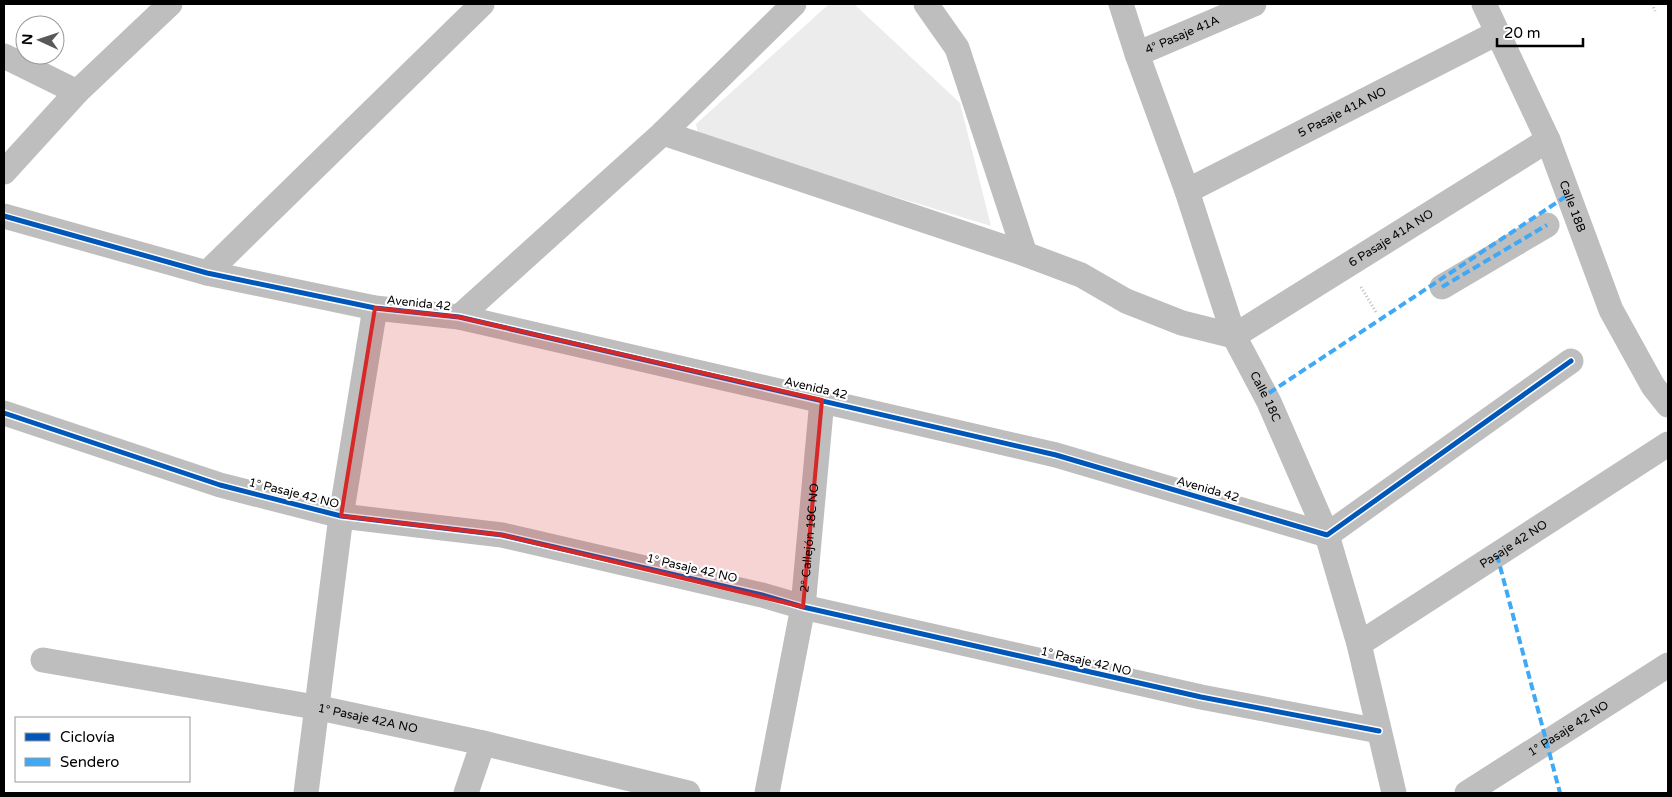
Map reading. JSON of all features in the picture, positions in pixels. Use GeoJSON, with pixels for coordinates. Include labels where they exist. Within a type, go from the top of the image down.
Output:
{"type":"FeatureCollection","features":[{"type":"Feature","properties":{"kind":"street"},"geometry":{"type":"LineString","coordinates":[[4,172],[77,92],[170,4]]}},
{"type":"Feature","properties":{"kind":"street"},"geometry":{"type":"LineString","coordinates":[[207,273],[482,4]]}},
{"type":"Feature","properties":{"kind":"street"},"geometry":{"type":"LineString","coordinates":[[459,317],[663,133],[794,4]]}},
{"type":"Feature","properties":{"kind":"street"},"geometry":{"type":"LineString","coordinates":[[926,4],[957,48],[1025,254]]}},
{"type":"Feature","properties":{"kind":"street","name":"Calle 18C"},"geometry":{"type":"LineString","coordinates":[[1121,4],[1137,54],[1187,191],[1234,336],[1269,402],[1327,535],[1359,644],[1394,793]]}},
{"type":"Feature","properties":{"kind":"street","name":"4° Pasaje 41A"},"geometry":{"type":"LineString","coordinates":[[1137,54],[1254,4]]}},
{"type":"Feature","properties":{"kind":"street","name":"Calle 18B"},"geometry":{"type":"LineString","coordinates":[[1484,4],[1548,140],[1611,310],[1653,386],[1668,405]]}},
{"type":"Feature","properties":{"kind":"street","name":"5 Pasaje 41A NO"},"geometry":{"type":"LineString","coordinates":[[1187,191],[1497,33]]}},
{"type":"Feature","properties":{"kind":"street"},"geometry":{"type":"LineString","coordinates":[[4,56],[77,92]]}},
{"type":"Feature","properties":{"kind":"street"},"geometry":{"type":"LineString","coordinates":[[663,133],[1025,254],[1081,275],[1126,301],[1173,319],[1234,336]]}},
{"type":"Feature","properties":{"kind":"street","name":"6 Pasaje 41A NO"},"geometry":{"type":"LineString","coordinates":[[1234,336],[1548,140]]}},
{"type":"Feature","properties":{"kind":"street","name":"Avenida 42"},"geometry":{"type":"LineString","coordinates":[[4,216],[207,273],[376,308],[459,317],[1056,455],[1327,535]]}},
{"type":"Feature","properties":{"kind":"street"},"geometry":{"type":"LineString","coordinates":[[1442,288],[1547,225]]}},
{"type":"Feature","properties":{"kind":"street"},"geometry":{"type":"LineString","coordinates":[[306,793],[341,516],[376,308]]}},
{"type":"Feature","properties":{"kind":"street"},"geometry":{"type":"LineString","coordinates":[[1327,535],[1571,361]]}},
{"type":"Feature","properties":{"kind":"street","name":"2° Callejón 18C NO"},"geometry":{"type":"LineString","coordinates":[[766,793],[803,608],[822,400]]}},
{"type":"Feature","properties":{"kind":"street","name":"1° Pasaje 42 NO"},"geometry":{"type":"LineString","coordinates":[[4,413],[220,485],[341,516],[502,535],[762,595],[803,608],[1201,697],[1379,731]]}},
{"type":"Feature","properties":{"kind":"street","name":"Pasaje 42 NO"},"geometry":{"type":"LineString","coordinates":[[1359,644],[1668,444]]}},
{"type":"Feature","properties":{"kind":"street","name":"1° Pasaje 42A NO"},"geometry":{"type":"LineString","coordinates":[[43,660],[316,707],[483,743],[688,793]]}},
{"type":"Feature","properties":{"kind":"street","name":"1° Pasaje 42 NO"},"geometry":{"type":"LineString","coordinates":[[1468,793],[1668,665]]}},
{"type":"Feature","properties":{"kind":"street"},"geometry":{"type":"LineString","coordinates":[[466,793],[483,743]]}},
{"type":"Feature","properties":{"kind":"path"},"geometry":{"type":"LineString","coordinates":[[1652,4],[1655,11]]}},
{"type":"Feature","properties":{"kind":"highlighted area"},"geometry":{"type":"Polygon","coordinates":[[[375,308],[459,317],[822,400],[803,607],[502,535],[341,516],[375,308]]]}},
{"type":"Feature","properties":{"kind":"shaded area"},"geometry":{"type":"Polygon","coordinates":[[[829,4],[854,4],[960,103],[991,226],[699,137],[696,124],[829,4]]]}},
{"type":"Feature","properties":{"kind":"marked path"},"geometry":{"type":"LineString","coordinates":[[1269,393],[1568,195]]}},
{"type":"Feature","properties":{"kind":"marked path"},"geometry":{"type":"LineString","coordinates":[[1442,287],[1547,225]]}},
{"type":"Feature","properties":{"kind":"marked path"},"geometry":{"type":"LineString","coordinates":[[1497,555],[1560,793]]}},
{"type":"Feature","properties":{"kind":"cycle path"},"geometry":{"type":"LineString","coordinates":[[4,216],[207,273],[375,308],[459,317],[1056,455],[1327,535],[1571,361]]}},
{"type":"Feature","properties":{"kind":"cycle path"},"geometry":{"type":"LineString","coordinates":[[4,413],[220,485],[341,516],[502,535],[762,595],[803,607],[1201,697],[1379,731]]}}]}
